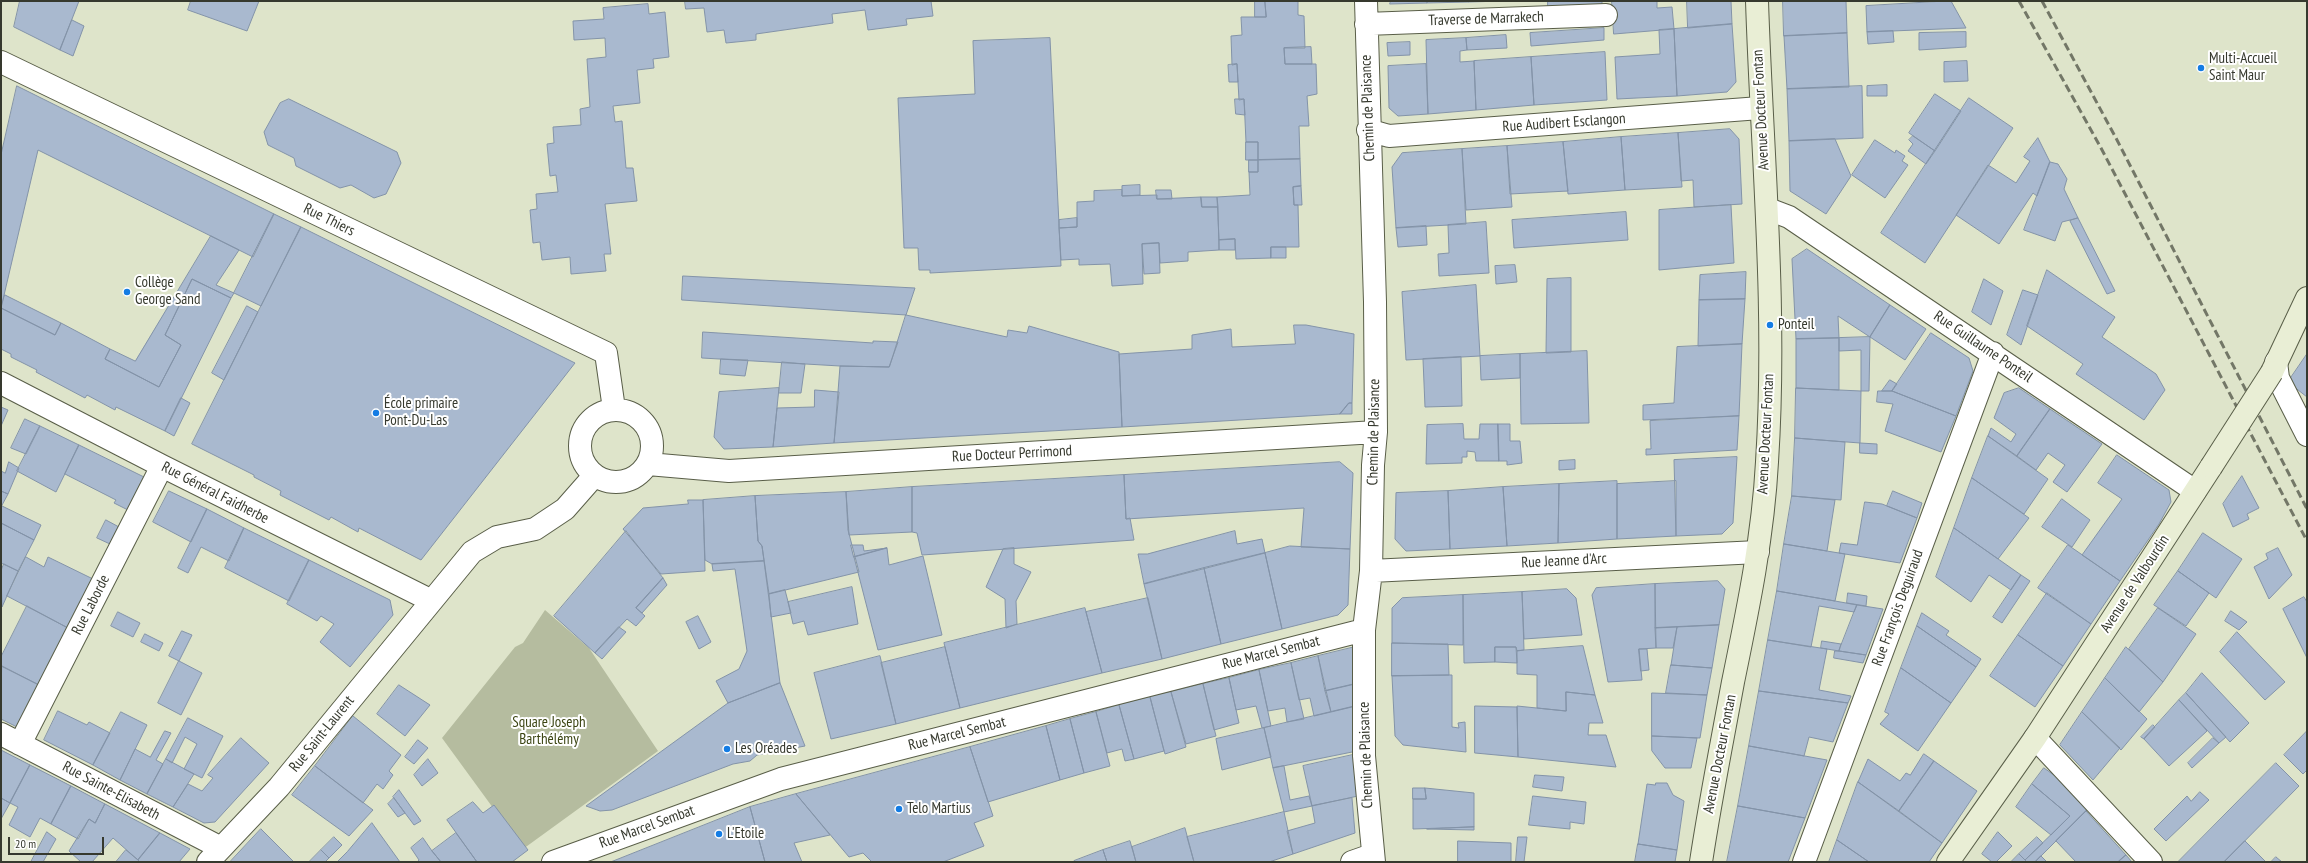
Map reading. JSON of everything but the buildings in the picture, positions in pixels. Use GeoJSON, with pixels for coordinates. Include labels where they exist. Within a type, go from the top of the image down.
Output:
{"type":"FeatureCollection","features":[{"type":"Feature","properties":{"kind":"main road","name":"Avenue Docteur Fontan"},"geometry":{"type":"LineString","coordinates":[[1701,862],[1714,782],[1758,552],[1767,463],[1770,325],[1768,210],[1760,108],[1757,1]]}},
{"type":"Feature","properties":{"kind":"main road","name":"Avenue de Valbourdin"},"geometry":{"type":"LineString","coordinates":[[1948,862],[2035,738],[2211,467],[2274,367],[2307,298]]}},
{"type":"Feature","properties":{"kind":"street","name":"Chemin de Plaisance"},"geometry":{"type":"LineString","coordinates":[[1366,1],[1368,130],[1375,302],[1376,432],[1373,465],[1371,571],[1364,630],[1364,756],[1373,858]]}},
{"type":"Feature","properties":{"kind":"street","name":"Traverse de Marrakech"},"geometry":{"type":"LineString","coordinates":[[1366,24],[1606,15]]}},
{"type":"Feature","properties":{"kind":"street","name":"Rue Thiers"},"geometry":{"type":"LineString","coordinates":[[1,62],[606,353],[614,409]]}},
{"type":"Feature","properties":{"kind":"street","name":"Rue Audibert Esclangon"},"geometry":{"type":"LineString","coordinates":[[1368,130],[1389,136],[1760,108]]}},
{"type":"Feature","properties":{"kind":"street","name":"Rue Guillaume Ponteil"},"geometry":{"type":"LineString","coordinates":[[1768,210],[1789,217],[1993,353],[2195,491]]}},
{"type":"Feature","properties":{"kind":"street","name":"Rue François Deguiraud"},"geometry":{"type":"LineString","coordinates":[[1804,862],[1993,353]]}},
{"type":"Feature","properties":{"kind":"street"},"geometry":{"type":"LineString","coordinates":[[2274,367],[2278,378],[2307,435]]}},
{"type":"Feature","properties":{"kind":"street","name":"Rue Général Faidherbe"},"geometry":{"type":"LineString","coordinates":[[1,383],[162,466],[430,600]]}},
{"type":"Feature","properties":{"kind":"street"},"geometry":{"type":"LineString","coordinates":[[614,409],[637,415],[650,430],[653,443],[648,464],[633,479],[612,483],[594,476],[586,468],[579,449],[582,432],[596,414],[614,409]]}},
{"type":"Feature","properties":{"kind":"street","name":"Rue Docteur Perrimond"},"geometry":{"type":"LineString","coordinates":[[648,464],[730,471],[1376,432]]}},
{"type":"Feature","properties":{"kind":"street","name":"Rue Laborde"},"geometry":{"type":"LineString","coordinates":[[20,744],[162,466]]}},
{"type":"Feature","properties":{"kind":"street","name":"Rue Saint-Laurent"},"geometry":{"type":"LineString","coordinates":[[214,855],[279,787],[430,600],[472,552],[497,537],[535,529],[564,509],[594,476]]}},
{"type":"Feature","properties":{"kind":"street","name":"Rue Jeanne d'Arc"},"geometry":{"type":"LineString","coordinates":[[1371,571],[1758,552]]}},
{"type":"Feature","properties":{"kind":"street","name":"Rue Marcel Sembat"},"geometry":{"type":"LineString","coordinates":[[556,861],[780,779],[1364,630]]}},
{"type":"Feature","properties":{"kind":"street","name":"Rue Sainte-Elisabeth"},"geometry":{"type":"LineString","coordinates":[[1,734],[214,855]]}},
{"type":"Feature","properties":{"kind":"street"},"geometry":{"type":"LineString","coordinates":[[2035,738],[2151,862]]}},
{"type":"Feature","properties":{"kind":"street"},"geometry":{"type":"LineString","coordinates":[[1352,862],[1373,858]]}},
{"type":"Feature","properties":{"kind":"green space","name":"Square Joseph Barthélémy"},"geometry":{"type":"Polygon","coordinates":[[[545,610],[589,648],[658,751],[523,849],[442,738],[515,647],[523,643],[545,610]]]}},
{"type":"Feature","properties":{"kind":"railway"},"geometry":{"type":"LineString","coordinates":[[2019,1],[2101,148],[2307,541]]}},
{"type":"Feature","properties":{"kind":"railway"},"geometry":{"type":"LineString","coordinates":[[2042,1],[2117,140],[2307,509]]}},
{"type":"Feature","properties":{"kind":"place","name":"Multi-Accueil Saint Maur"},"geometry":{"type":"Point","coordinates":[2201,68]}},
{"type":"Feature","properties":{"kind":"place","name":"Collège George Sand"},"geometry":{"type":"Point","coordinates":[127,292]}},
{"type":"Feature","properties":{"kind":"place","name":"Ponteil"},"geometry":{"type":"Point","coordinates":[1770,325]}},
{"type":"Feature","properties":{"kind":"place","name":"École primaire Pont-Du-Las"},"geometry":{"type":"Point","coordinates":[376,413]}},
{"type":"Feature","properties":{"kind":"place","name":"Les Oréades"},"geometry":{"type":"Point","coordinates":[727,749]}},
{"type":"Feature","properties":{"kind":"place","name":"Telo Martius"},"geometry":{"type":"Point","coordinates":[899,809]}},
{"type":"Feature","properties":{"kind":"place","name":"L'Etoile"},"geometry":{"type":"Point","coordinates":[719,834]}}]}
